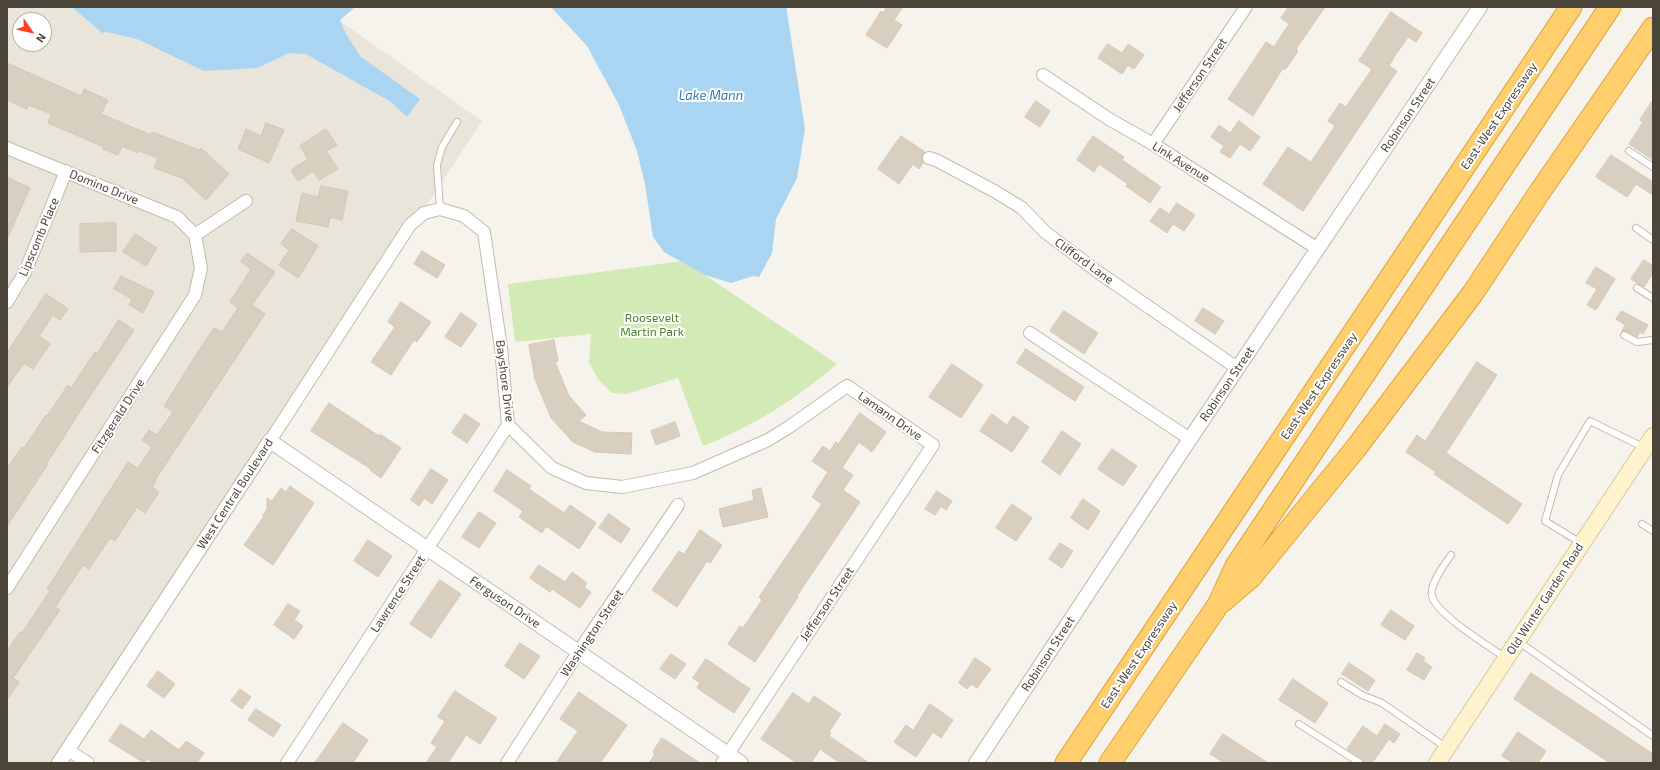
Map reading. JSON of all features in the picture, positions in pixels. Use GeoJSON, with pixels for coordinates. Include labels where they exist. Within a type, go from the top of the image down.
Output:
{"type":"FeatureCollection","features":[{"type":"Feature","properties":{"kind":"highway"},"geometry":{"type":"LineString","coordinates":[[1370,310],[1556,7]]}},
{"type":"Feature","properties":{"kind":"highway","name":"East-West Expressway"},"geometry":{"type":"LineString","coordinates":[[1066,763],[1571,7]]}},
{"type":"Feature","properties":{"kind":"highway"},"geometry":{"type":"LineString","coordinates":[[1110,763],[1218,605],[1236,566],[1610,7]]}},
{"type":"Feature","properties":{"kind":"highway"},"geometry":{"type":"LineString","coordinates":[[1218,605],[1251,578],[1356,448],[1473,293],[1539,193],[1653,28]]}},
{"type":"Feature","properties":{"kind":"main road","name":"Old Winter Garden Road"},"geometry":{"type":"LineString","coordinates":[[1437,763],[1649,442]]}},
{"type":"Feature","properties":{"kind":"street","name":"Jefferson Street"},"geometry":{"type":"LineString","coordinates":[[1153,144],[1246,7]]}},
{"type":"Feature","properties":{"kind":"street","name":"Robinson Street"},"geometry":{"type":"LineString","coordinates":[[976,763],[1237,368],[1480,7]]}},
{"type":"Feature","properties":{"kind":"street","name":"Link Avenue"},"geometry":{"type":"LineString","coordinates":[[1043,75],[1109,119],[1153,144],[1318,249]]}},
{"type":"Feature","properties":{"kind":"street","name":"Domino Drive"},"geometry":{"type":"LineString","coordinates":[[7,148],[178,217],[195,235]]}},
{"type":"Feature","properties":{"kind":"street","name":"Clifford Lane"},"geometry":{"type":"LineString","coordinates":[[929,158],[936,160],[996,192],[1022,208],[1045,232],[1098,272],[1237,368]]}},
{"type":"Feature","properties":{"kind":"street","name":"Lipscomb Place"},"geometry":{"type":"LineString","coordinates":[[7,302],[25,272],[66,171]]}},
{"type":"Feature","properties":{"kind":"street"},"geometry":{"type":"LineString","coordinates":[[195,235],[246,201]]}},
{"type":"Feature","properties":{"kind":"street","name":"West Central Boulevard"},"geometry":{"type":"LineString","coordinates":[[59,763],[410,225],[424,213],[440,209]]}},
{"type":"Feature","properties":{"kind":"street","name":"Bayshore Drive"},"geometry":{"type":"LineString","coordinates":[[440,209],[464,216],[484,232],[501,348],[508,425],[552,468],[586,483],[622,487],[693,473],[768,440],[847,386]]}},
{"type":"Feature","properties":{"kind":"street","name":"Fitzgerald Drive"},"geometry":{"type":"LineString","coordinates":[[7,588],[195,295],[202,268],[195,235]]}},
{"type":"Feature","properties":{"kind":"street"},"geometry":{"type":"LineString","coordinates":[[1030,333],[1190,439]]}},
{"type":"Feature","properties":{"kind":"street","name":"Lamann Drive"},"geometry":{"type":"LineString","coordinates":[[847,386],[933,445]]}},
{"type":"Feature","properties":{"kind":"street","name":"Lawrence Street"},"geometry":{"type":"LineString","coordinates":[[287,763],[508,425]]}},
{"type":"Feature","properties":{"kind":"street","name":"Ferguson Drive"},"geometry":{"type":"LineString","coordinates":[[270,441],[579,651],[725,759],[741,763]]}},
{"type":"Feature","properties":{"kind":"street","name":"Jefferson Street"},"geometry":{"type":"LineString","coordinates":[[725,759],[933,445]]}},
{"type":"Feature","properties":{"kind":"street","name":"Washington Street"},"geometry":{"type":"LineString","coordinates":[[507,763],[579,651],[678,505]]}},
{"type":"Feature","properties":{"kind":"street"},"geometry":{"type":"LineString","coordinates":[[68,750],[88,763]]}},
{"type":"Feature","properties":{"kind":"lane"},"geometry":{"type":"LineString","coordinates":[[440,209],[437,165],[442,147],[457,122]]}},
{"type":"Feature","properties":{"kind":"lane"},"geometry":{"type":"LineString","coordinates":[[1629,151],[1653,168]]}},
{"type":"Feature","properties":{"kind":"lane"},"geometry":{"type":"LineString","coordinates":[[1636,228],[1653,240]]}},
{"type":"Feature","properties":{"kind":"lane"},"geometry":{"type":"LineString","coordinates":[[1637,288],[1653,298]]}},
{"type":"Feature","properties":{"kind":"lane"},"geometry":{"type":"LineString","coordinates":[[1624,335],[1637,342],[1653,340]]}},
{"type":"Feature","properties":{"kind":"lane"},"geometry":{"type":"LineString","coordinates":[[1582,544],[1545,521],[1558,475],[1590,421],[1649,442]]}},
{"type":"Feature","properties":{"kind":"lane"},"geometry":{"type":"LineString","coordinates":[[1642,524],[1653,531]]}},
{"type":"Feature","properties":{"kind":"lane"},"geometry":{"type":"LineString","coordinates":[[1451,555],[1435,580],[1431,595],[1436,606],[1450,618],[1506,658]]}},
{"type":"Feature","properties":{"kind":"lane"},"geometry":{"type":"LineString","coordinates":[[1517,641],[1653,736]]}},
{"type":"Feature","properties":{"kind":"lane"},"geometry":{"type":"LineString","coordinates":[[1341,682],[1362,695],[1382,703],[1447,748]]}},
{"type":"Feature","properties":{"kind":"lane"},"geometry":{"type":"LineString","coordinates":[[1299,724],[1360,763]]}},
{"type":"Feature","properties":{"kind":"shaded area"},"geometry":{"type":"Polygon","coordinates":[[[7,7],[320,7],[482,121],[61,763],[7,763],[7,7]]]}},
{"type":"Feature","properties":{"kind":"green space","name":"Roosevelt Martin Park"},"geometry":{"type":"Polygon","coordinates":[[[684,261],[837,364],[806,389],[774,411],[740,430],[703,446],[678,378],[626,394],[612,393],[598,379],[589,362],[591,334],[515,342],[508,284],[684,261]]]}},
{"type":"Feature","properties":{"kind":"water"},"geometry":{"type":"Polygon","coordinates":[[[72,7],[355,7],[340,20],[346,34],[361,57],[420,99],[407,117],[391,102],[306,54],[289,53],[257,68],[204,71],[137,39],[106,32],[102,33],[72,7]]]}},
{"type":"Feature","properties":{"kind":"water","name":"Lake Mann"},"geometry":{"type":"Polygon","coordinates":[[[551,7],[787,7],[805,129],[797,178],[776,219],[772,253],[759,277],[753,276],[731,283],[705,275],[664,252],[653,237],[645,184],[637,151],[619,105],[587,46],[551,7]]]}},
{"type":"Feature","properties":{"kind":"building"},"geometry":{"type":"Polygon","coordinates":[[[887,7],[903,7],[894,20],[902,25],[887,48],[866,35],[881,11],[883,13],[887,7]]]}},
{"type":"Feature","properties":{"kind":"building"},"geometry":{"type":"Polygon","coordinates":[[[1289,7],[1325,7],[1296,49],[1298,51],[1285,70],[1283,68],[1253,116],[1228,99],[1266,42],[1274,47],[1289,24],[1281,18],[1289,7]]]}},
{"type":"Feature","properties":{"kind":"building"},"geometry":{"type":"Polygon","coordinates":[[[1391,12],[1422,33],[1416,42],[1408,37],[1394,57],[1389,66],[1397,71],[1303,211],[1263,184],[1288,147],[1311,162],[1335,126],[1328,121],[1340,103],[1346,107],[1372,69],[1359,61],[1391,12]]]}},
{"type":"Feature","properties":{"kind":"building"},"geometry":{"type":"Polygon","coordinates":[[[1108,44],[1122,53],[1128,44],[1144,55],[1134,69],[1128,65],[1122,74],[1098,58],[1108,44]]]}},
{"type":"Feature","properties":{"kind":"building"},"geometry":{"type":"Polygon","coordinates":[[[7,63],[81,96],[84,89],[108,100],[101,114],[151,135],[152,132],[199,150],[201,148],[229,174],[206,200],[182,178],[154,168],[158,158],[139,151],[138,153],[122,146],[118,155],[103,149],[104,147],[48,123],[51,114],[29,105],[27,109],[7,100],[7,63]]]}},
{"type":"Feature","properties":{"kind":"building"},"geometry":{"type":"Polygon","coordinates":[[[1653,100],[1653,160],[1629,144],[1643,122],[1640,120],[1653,100]]]}},
{"type":"Feature","properties":{"kind":"building"},"geometry":{"type":"Polygon","coordinates":[[[1036,101],[1050,111],[1040,127],[1025,117],[1036,101]]]}},
{"type":"Feature","properties":{"kind":"building"},"geometry":{"type":"Polygon","coordinates":[[[1239,121],[1260,137],[1250,151],[1240,144],[1230,158],[1220,152],[1224,146],[1211,137],[1219,125],[1230,133],[1239,121]]]}},
{"type":"Feature","properties":{"kind":"building"},"geometry":{"type":"Polygon","coordinates":[[[266,123],[284,130],[269,163],[238,149],[246,129],[261,136],[266,123]]]}},
{"type":"Feature","properties":{"kind":"building"},"geometry":{"type":"Polygon","coordinates":[[[326,129],[337,145],[326,151],[338,169],[319,180],[313,171],[298,181],[291,170],[308,159],[300,146],[326,129]]]}},
{"type":"Feature","properties":{"kind":"building"},"geometry":{"type":"Polygon","coordinates":[[[901,136],[925,152],[922,156],[923,163],[919,169],[913,164],[899,184],[878,169],[901,136]]]}},
{"type":"Feature","properties":{"kind":"building"},"geometry":{"type":"Polygon","coordinates":[[[1093,136],[1124,157],[1122,160],[1161,187],[1150,203],[1126,186],[1128,184],[1099,164],[1094,172],[1077,160],[1093,136]]]}},
{"type":"Feature","properties":{"kind":"building"},"geometry":{"type":"Polygon","coordinates":[[[1611,155],[1653,182],[1653,195],[1636,184],[1627,197],[1596,177],[1611,155]]]}},
{"type":"Feature","properties":{"kind":"building"},"geometry":{"type":"Polygon","coordinates":[[[7,177],[30,188],[7,239],[7,177]]]}},
{"type":"Feature","properties":{"kind":"building"},"geometry":{"type":"Polygon","coordinates":[[[321,186],[348,191],[342,220],[330,217],[328,227],[296,221],[302,193],[318,197],[321,186]]]}},
{"type":"Feature","properties":{"kind":"building"},"geometry":{"type":"Polygon","coordinates":[[[1177,203],[1195,215],[1184,231],[1173,224],[1167,233],[1150,221],[1160,208],[1169,214],[1177,203]]]}},
{"type":"Feature","properties":{"kind":"building"},"geometry":{"type":"Polygon","coordinates":[[[116,223],[116,251],[80,252],[80,224],[116,223]]]}},
{"type":"Feature","properties":{"kind":"building"},"geometry":{"type":"Polygon","coordinates":[[[292,229],[318,246],[298,278],[279,265],[289,250],[281,244],[292,229]]]}},
{"type":"Feature","properties":{"kind":"building"},"geometry":{"type":"Polygon","coordinates":[[[135,234],[157,248],[146,266],[123,252],[135,234]]]}},
{"type":"Feature","properties":{"kind":"building"},"geometry":{"type":"Polygon","coordinates":[[[422,251],[445,265],[437,278],[414,264],[422,251]]]}},
{"type":"Feature","properties":{"kind":"building"},"geometry":{"type":"Polygon","coordinates":[[[247,253],[275,272],[252,305],[265,314],[155,480],[156,481],[152,487],[159,492],[145,513],[137,507],[115,541],[110,538],[89,569],[83,565],[55,607],[60,610],[13,678],[19,682],[7,700],[7,651],[20,632],[22,633],[50,591],[47,589],[128,462],[138,468],[152,447],[142,440],[149,430],[157,435],[173,412],[164,406],[214,328],[222,332],[238,308],[230,302],[251,269],[241,262],[247,253]]]}},
{"type":"Feature","properties":{"kind":"building"},"geometry":{"type":"Polygon","coordinates":[[[1644,260],[1653,266],[1653,273],[1644,287],[1631,279],[1644,260]]]}},
{"type":"Feature","properties":{"kind":"building"},"geometry":{"type":"Polygon","coordinates":[[[1596,267],[1615,279],[1596,310],[1587,305],[1597,289],[1586,283],[1596,267]]]}},
{"type":"Feature","properties":{"kind":"building"},"geometry":{"type":"Polygon","coordinates":[[[121,276],[154,292],[143,313],[129,305],[132,299],[114,289],[121,276]]]}},
{"type":"Feature","properties":{"kind":"building"},"geometry":{"type":"Polygon","coordinates":[[[46,294],[68,309],[60,320],[53,315],[39,336],[50,344],[33,369],[24,363],[7,387],[7,353],[46,294]]]}},
{"type":"Feature","properties":{"kind":"building"},"geometry":{"type":"Polygon","coordinates":[[[401,302],[431,322],[417,342],[414,340],[391,375],[371,362],[395,327],[388,322],[401,302]]]}},
{"type":"Feature","properties":{"kind":"building"},"geometry":{"type":"Polygon","coordinates":[[[1203,308],[1224,321],[1215,334],[1195,321],[1203,308]]]}},
{"type":"Feature","properties":{"kind":"building"},"geometry":{"type":"Polygon","coordinates":[[[1064,311],[1098,333],[1084,354],[1050,331],[1064,311]]]}},
{"type":"Feature","properties":{"kind":"building"},"geometry":{"type":"Polygon","coordinates":[[[1622,311],[1648,325],[1643,334],[1640,332],[1637,337],[1626,331],[1622,331],[1625,325],[1616,319],[1622,311]]]}},
{"type":"Feature","properties":{"kind":"building"},"geometry":{"type":"Polygon","coordinates":[[[461,313],[477,324],[461,347],[445,337],[461,313]]]}},
{"type":"Feature","properties":{"kind":"building"},"geometry":{"type":"Polygon","coordinates":[[[119,320],[134,330],[7,526],[7,468],[22,447],[24,448],[68,385],[71,388],[119,320]]]}},
{"type":"Feature","properties":{"kind":"building"},"geometry":{"type":"Polygon","coordinates":[[[554,340],[558,361],[555,362],[569,396],[586,415],[579,421],[602,432],[632,433],[631,454],[595,452],[573,442],[551,418],[535,379],[529,345],[554,340]]]}},
{"type":"Feature","properties":{"kind":"building"},"geometry":{"type":"Polygon","coordinates":[[[1026,349],[1084,387],[1075,401],[1017,363],[1026,349]]]}},
{"type":"Feature","properties":{"kind":"building"},"geometry":{"type":"Polygon","coordinates":[[[1477,362],[1497,375],[1446,453],[1522,504],[1508,524],[1434,474],[1436,472],[1406,452],[1417,435],[1425,441],[1477,362]]]}},
{"type":"Feature","properties":{"kind":"building"},"geometry":{"type":"Polygon","coordinates":[[[952,364],[983,385],[961,418],[929,397],[952,364]]]}},
{"type":"Feature","properties":{"kind":"building"},"geometry":{"type":"Polygon","coordinates":[[[329,403],[379,436],[380,434],[401,448],[381,478],[370,470],[371,469],[311,431],[329,403]]]}},
{"type":"Feature","properties":{"kind":"building"},"geometry":{"type":"Polygon","coordinates":[[[860,413],[886,432],[872,452],[859,442],[842,468],[853,475],[843,490],[860,502],[755,662],[728,644],[740,626],[743,628],[762,600],[759,597],[822,504],[812,497],[828,472],[812,461],[823,446],[830,451],[836,442],[838,444],[860,413]]]}},
{"type":"Feature","properties":{"kind":"building"},"geometry":{"type":"Polygon","coordinates":[[[465,414],[480,424],[467,443],[452,433],[465,414]]]}},
{"type":"Feature","properties":{"kind":"building"},"geometry":{"type":"Polygon","coordinates":[[[992,414],[1007,425],[1013,416],[1029,427],[1012,452],[980,431],[992,414]]]}},
{"type":"Feature","properties":{"kind":"building"},"geometry":{"type":"Polygon","coordinates":[[[675,422],[680,436],[656,445],[651,431],[675,422]]]}},
{"type":"Feature","properties":{"kind":"building"},"geometry":{"type":"Polygon","coordinates":[[[1062,431],[1081,444],[1060,475],[1042,462],[1062,431]]]}},
{"type":"Feature","properties":{"kind":"building"},"geometry":{"type":"Polygon","coordinates":[[[1112,449],[1137,466],[1123,486],[1098,469],[1112,449]]]}},
{"type":"Feature","properties":{"kind":"building"},"geometry":{"type":"Polygon","coordinates":[[[431,469],[448,480],[432,504],[424,498],[419,506],[411,500],[431,469]]]}},
{"type":"Feature","properties":{"kind":"building"},"geometry":{"type":"Polygon","coordinates":[[[507,470],[531,486],[529,489],[564,513],[570,505],[596,523],[579,549],[546,526],[542,533],[519,517],[523,511],[494,491],[507,470]]]}},
{"type":"Feature","properties":{"kind":"building"},"geometry":{"type":"Polygon","coordinates":[[[290,486],[314,503],[273,565],[244,545],[264,516],[263,515],[267,509],[267,498],[272,501],[281,488],[286,492],[290,486]]]}},
{"type":"Feature","properties":{"kind":"building"},"geometry":{"type":"Polygon","coordinates":[[[761,488],[768,517],[723,527],[719,509],[754,500],[752,491],[761,488]]]}},
{"type":"Feature","properties":{"kind":"building"},"geometry":{"type":"Polygon","coordinates":[[[937,491],[952,501],[946,510],[941,506],[935,515],[925,509],[937,491]]]}},
{"type":"Feature","properties":{"kind":"building"},"geometry":{"type":"Polygon","coordinates":[[[1083,499],[1100,511],[1088,530],[1071,518],[1083,499]]]}},
{"type":"Feature","properties":{"kind":"building"},"geometry":{"type":"Polygon","coordinates":[[[1012,504],[1032,518],[1016,541],[996,528],[1012,504]]]}},
{"type":"Feature","properties":{"kind":"building"},"geometry":{"type":"Polygon","coordinates":[[[479,512],[496,523],[479,548],[462,537],[479,512]]]}},
{"type":"Feature","properties":{"kind":"building"},"geometry":{"type":"Polygon","coordinates":[[[609,514],[630,529],[621,543],[599,528],[609,514]]]}},
{"type":"Feature","properties":{"kind":"building"},"geometry":{"type":"Polygon","coordinates":[[[700,530],[722,545],[710,563],[707,561],[677,607],[652,590],[679,551],[684,554],[700,530]]]}},
{"type":"Feature","properties":{"kind":"building"},"geometry":{"type":"Polygon","coordinates":[[[368,540],[392,556],[378,577],[354,561],[368,540]]]}},
{"type":"Feature","properties":{"kind":"building"},"geometry":{"type":"Polygon","coordinates":[[[1060,543],[1073,551],[1062,568],[1049,559],[1060,543]]]}},
{"type":"Feature","properties":{"kind":"building"},"geometry":{"type":"Polygon","coordinates":[[[539,565],[565,582],[572,572],[587,583],[584,587],[591,592],[580,608],[552,589],[550,592],[530,578],[539,565]]]}},
{"type":"Feature","properties":{"kind":"building"},"geometry":{"type":"Polygon","coordinates":[[[440,580],[461,594],[431,638],[410,624],[440,580]]]}},
{"type":"Feature","properties":{"kind":"building"},"geometry":{"type":"Polygon","coordinates":[[[288,604],[300,611],[294,620],[303,626],[294,639],[274,625],[288,604]]]}},
{"type":"Feature","properties":{"kind":"building"},"geometry":{"type":"Polygon","coordinates":[[[1391,610],[1414,626],[1405,640],[1381,625],[1391,610]]]}},
{"type":"Feature","properties":{"kind":"building"},"geometry":{"type":"Polygon","coordinates":[[[520,643],[540,656],[524,679],[505,666],[520,643]]]}},
{"type":"Feature","properties":{"kind":"building"},"geometry":{"type":"Polygon","coordinates":[[[1417,653],[1425,658],[1423,661],[1432,667],[1424,680],[1407,670],[1417,653]]]}},
{"type":"Feature","properties":{"kind":"building"},"geometry":{"type":"Polygon","coordinates":[[[671,654],[686,664],[675,679],[660,669],[671,654]]]}},
{"type":"Feature","properties":{"kind":"building"},"geometry":{"type":"Polygon","coordinates":[[[975,658],[991,669],[977,688],[971,684],[967,689],[959,683],[975,658]]]}},
{"type":"Feature","properties":{"kind":"building"},"geometry":{"type":"Polygon","coordinates":[[[706,659],[750,689],[734,713],[697,688],[700,683],[693,678],[706,659]]]}},
{"type":"Feature","properties":{"kind":"building"},"geometry":{"type":"Polygon","coordinates":[[[1349,663],[1375,680],[1368,691],[1342,674],[1349,663]]]}},
{"type":"Feature","properties":{"kind":"building"},"geometry":{"type":"Polygon","coordinates":[[[158,671],[175,684],[164,698],[147,686],[158,671]]]}},
{"type":"Feature","properties":{"kind":"building"},"geometry":{"type":"Polygon","coordinates":[[[1531,673],[1653,754],[1653,763],[1610,763],[1514,699],[1531,673]]]}},
{"type":"Feature","properties":{"kind":"building"},"geometry":{"type":"Polygon","coordinates":[[[1293,679],[1328,703],[1315,723],[1279,700],[1293,679]]]}},
{"type":"Feature","properties":{"kind":"building"},"geometry":{"type":"Polygon","coordinates":[[[240,689],[251,697],[242,709],[231,701],[240,689]]]}},
{"type":"Feature","properties":{"kind":"building"},"geometry":{"type":"Polygon","coordinates":[[[455,691],[497,718],[480,744],[466,735],[448,763],[426,763],[437,747],[431,743],[445,721],[438,717],[455,691]]]}},
{"type":"Feature","properties":{"kind":"building"},"geometry":{"type":"Polygon","coordinates":[[[579,692],[627,725],[600,763],[556,763],[578,731],[560,719],[579,692]]]}},
{"type":"Feature","properties":{"kind":"building"},"geometry":{"type":"Polygon","coordinates":[[[793,693],[809,704],[814,696],[841,714],[829,732],[831,733],[829,736],[869,763],[840,763],[820,749],[811,763],[797,763],[761,739],[793,693]]]}},
{"type":"Feature","properties":{"kind":"building"},"geometry":{"type":"Polygon","coordinates":[[[930,704],[953,720],[941,738],[933,732],[916,757],[894,742],[906,725],[913,730],[930,704]]]}},
{"type":"Feature","properties":{"kind":"building"},"geometry":{"type":"Polygon","coordinates":[[[256,709],[281,725],[273,737],[248,720],[256,709]]]}},
{"type":"Feature","properties":{"kind":"building"},"geometry":{"type":"Polygon","coordinates":[[[343,723],[368,740],[353,763],[315,763],[343,723]]]}},
{"type":"Feature","properties":{"kind":"building"},"geometry":{"type":"Polygon","coordinates":[[[121,724],[144,739],[151,730],[179,750],[186,741],[204,753],[197,763],[154,763],[147,759],[144,763],[109,741],[121,724]]]}},
{"type":"Feature","properties":{"kind":"building"},"geometry":{"type":"Polygon","coordinates":[[[1385,724],[1400,734],[1394,743],[1389,739],[1372,763],[1364,763],[1362,759],[1347,749],[1363,726],[1377,736],[1385,724]]]}},
{"type":"Feature","properties":{"kind":"building"},"geometry":{"type":"Polygon","coordinates":[[[1518,732],[1546,751],[1538,763],[1513,763],[1502,756],[1518,732]]]}},
{"type":"Feature","properties":{"kind":"building"},"geometry":{"type":"Polygon","coordinates":[[[1223,734],[1268,763],[1224,763],[1210,754],[1223,734]]]}},
{"type":"Feature","properties":{"kind":"building"},"geometry":{"type":"Polygon","coordinates":[[[662,738],[700,763],[649,763],[655,754],[653,752],[662,738]]]}}]}
